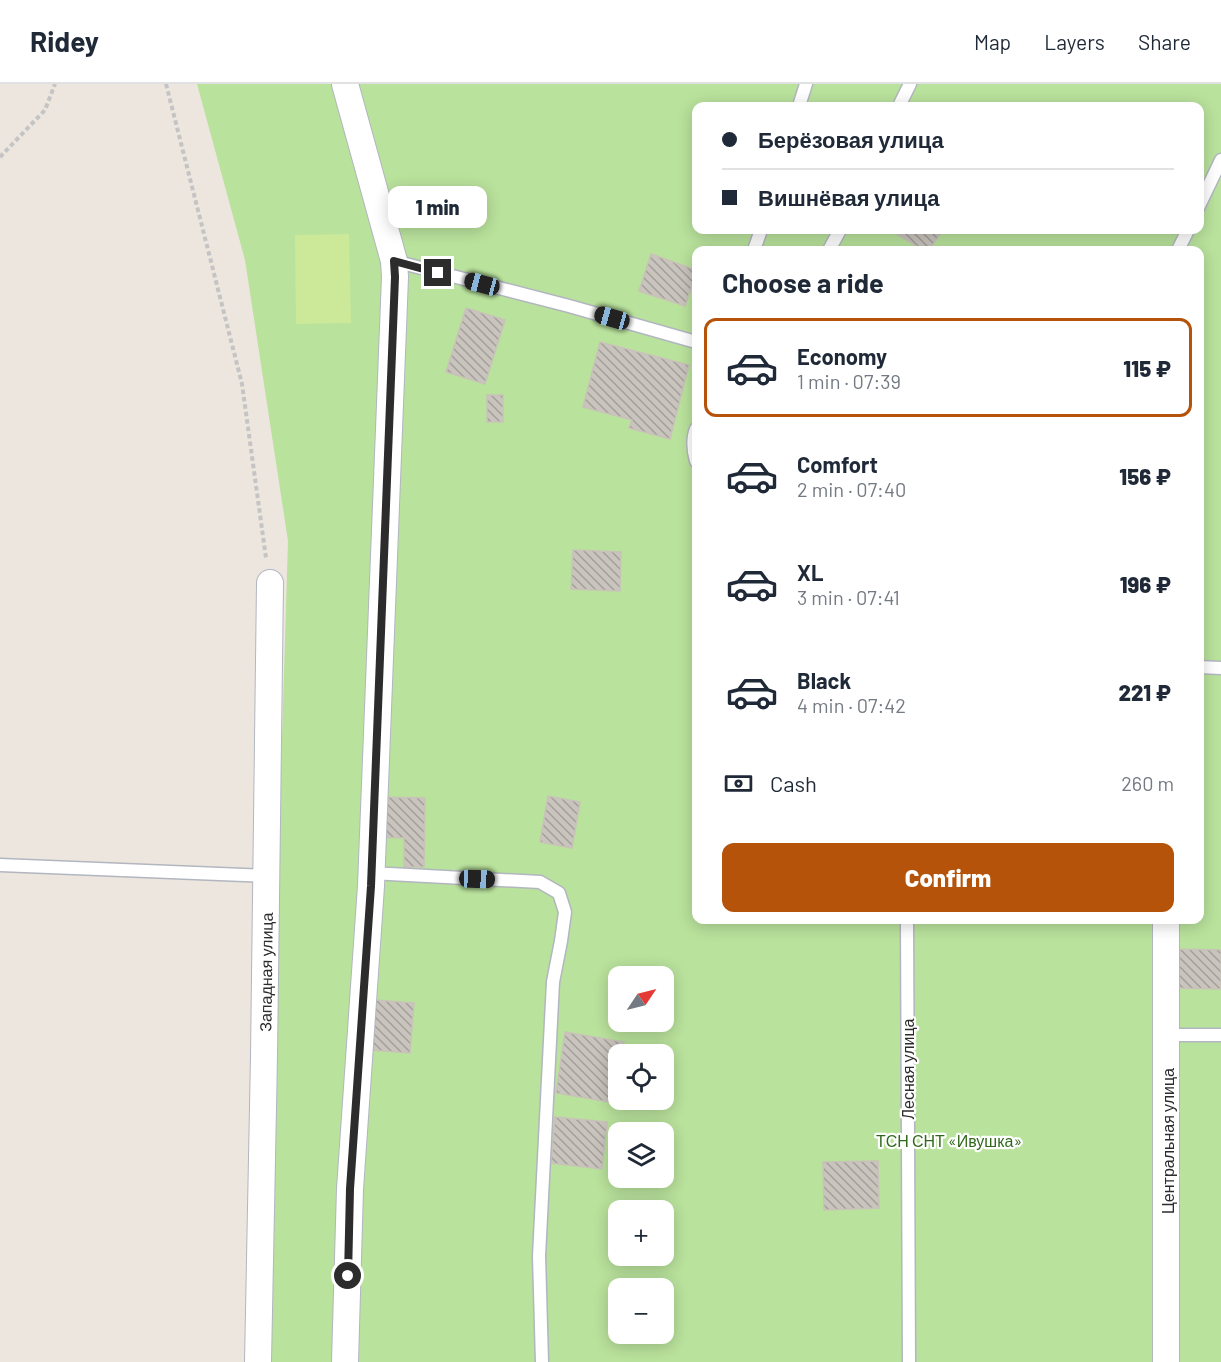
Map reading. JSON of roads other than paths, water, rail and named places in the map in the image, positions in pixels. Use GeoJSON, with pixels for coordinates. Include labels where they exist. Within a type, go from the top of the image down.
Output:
{"type":"FeatureCollection","features":[{"type":"Feature","properties":{"kind":"street"},"geometry":{"type":"LineString","coordinates":[[345,84],[394,261],[395,277],[371,873],[350,1189],[345,1362]]}},
{"type":"Feature","properties":{"kind":"street","name":"Западная улица"},"geometry":{"type":"LineString","coordinates":[[258,1362],[270,583]]}},
{"type":"Feature","properties":{"kind":"street","name":"Центральная улица"},"geometry":{"type":"LineString","coordinates":[[1166,924],[1166,1362]]}},
{"type":"Feature","properties":{"kind":"lane"},"geometry":{"type":"LineString","coordinates":[[800,102],[806,84]]}},
{"type":"Feature","properties":{"kind":"lane"},"geometry":{"type":"LineString","coordinates":[[901,102],[910,84]]}},
{"type":"Feature","properties":{"kind":"lane"},"geometry":{"type":"LineString","coordinates":[[1204,195],[1221,160]]}},
{"type":"Feature","properties":{"kind":"lane"},"geometry":{"type":"LineString","coordinates":[[394,261],[569,306],[692,341]]}},
{"type":"Feature","properties":{"kind":"lane"},"geometry":{"type":"LineString","coordinates":[[1204,667],[1221,668]]}},
{"type":"Feature","properties":{"kind":"lane"},"geometry":{"type":"LineString","coordinates":[[0,865],[266,876]]}},
{"type":"Feature","properties":{"kind":"lane"},"geometry":{"type":"LineString","coordinates":[[371,873],[540,882],[559,893],[565,912],[554,982],[539,1256],[542,1362]]}},
{"type":"Feature","properties":{"kind":"lane","name":"Лесная улица"},"geometry":{"type":"LineString","coordinates":[[907,924],[909,1362]]}},
{"type":"Feature","properties":{"kind":"lane"},"geometry":{"type":"LineString","coordinates":[[1167,1035],[1221,1035]]}},
{"type":"Feature","properties":{"kind":"park label","name":"ТСН СНТ «Ивушка»"},"geometry":{"type":"Point","coordinates":[949,1140]}}]}
